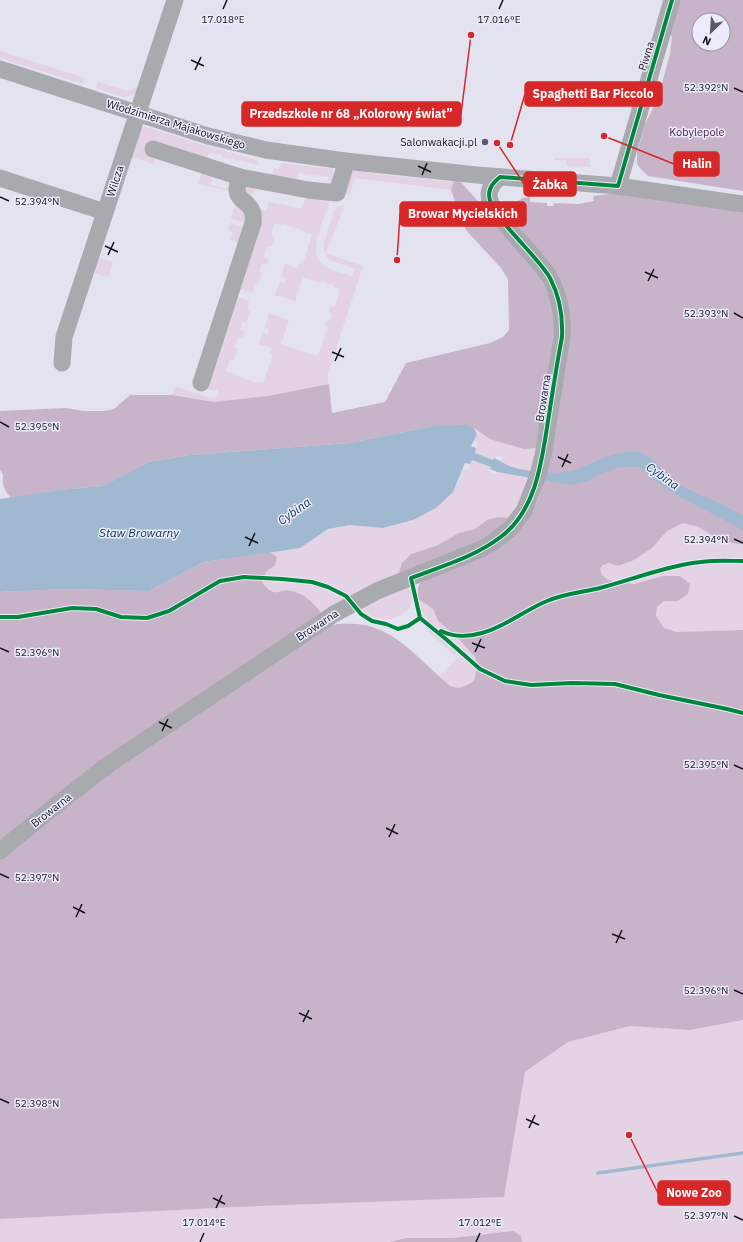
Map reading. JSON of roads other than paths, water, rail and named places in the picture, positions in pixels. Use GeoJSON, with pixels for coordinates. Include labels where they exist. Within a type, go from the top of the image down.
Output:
{"type":"FeatureCollection","features":[{"type":"Feature","properties":{"kind":"street","name":"Wilcza"},"geometry":{"type":"LineString","coordinates":[[62,363],[64,337],[175,0]]}},
{"type":"Feature","properties":{"kind":"street","name":"Piwna"},"geometry":{"type":"LineString","coordinates":[[618,186],[672,0]]}},
{"type":"Feature","properties":{"kind":"street","name":"Włodzimierza Majakowskiego"},"geometry":{"type":"LineString","coordinates":[[0,69],[137,114],[240,145],[345,161],[500,177],[618,186],[743,204]]}},
{"type":"Feature","properties":{"kind":"street"},"geometry":{"type":"LineString","coordinates":[[153,149],[240,177],[308,190],[337,193],[344,170],[345,161]]}},
{"type":"Feature","properties":{"kind":"street"},"geometry":{"type":"LineString","coordinates":[[201,383],[253,223],[254,216],[250,205],[241,199],[237,190],[240,177]]}},
{"type":"Feature","properties":{"kind":"street","name":"Browarna"},"geometry":{"type":"LineString","coordinates":[[0,850],[109,764],[334,614],[377,591],[481,549],[502,536],[518,520],[524,511],[534,489],[543,456],[562,337],[562,323],[558,300],[549,277],[499,217],[492,206],[489,194],[490,189],[500,177]]}},
{"type":"Feature","properties":{"kind":"street"},"geometry":{"type":"LineString","coordinates":[[0,178],[105,212]]}},
{"type":"Feature","properties":{"kind":"water","name":"Staw Browarny"},"geometry":{"type":"Polygon","coordinates":[[[465,425],[474,428],[477,435],[471,446],[476,448],[475,453],[493,460],[494,458],[510,466],[527,471],[553,473],[570,471],[606,457],[621,453],[643,453],[648,456],[672,480],[689,490],[726,506],[743,516],[743,530],[678,496],[638,467],[620,467],[605,472],[588,481],[572,485],[497,472],[490,469],[491,467],[472,460],[470,464],[465,463],[453,492],[436,508],[413,520],[383,528],[350,525],[328,529],[300,548],[204,562],[149,591],[68,589],[0,592],[0,499],[59,490],[102,486],[149,462],[190,455],[349,443],[434,426],[465,425]]]}},
{"type":"Feature","properties":{"kind":"waterway"},"geometry":{"type":"LineString","coordinates":[[598,1173],[743,1153]]}},
{"type":"Feature","properties":{"kind":"place","name":"Przedszkole nr 68 „Kolorowy świat”"},"geometry":{"type":"Point","coordinates":[471,35]}},
{"type":"Feature","properties":{"kind":"place","name":"Halin"},"geometry":{"type":"Point","coordinates":[604,136]}},
{"type":"Feature","properties":{"kind":"place","name":"Salonwakacji.pl"},"geometry":{"type":"Point","coordinates":[485,142]}},
{"type":"Feature","properties":{"kind":"place","name":"Żabka"},"geometry":{"type":"Point","coordinates":[497,143]}},
{"type":"Feature","properties":{"kind":"place","name":"Spaghetti Bar Piccolo"},"geometry":{"type":"Point","coordinates":[510,145]}},
{"type":"Feature","properties":{"kind":"place","name":"Browar Mycielskich"},"geometry":{"type":"Point","coordinates":[397,260]}},
{"type":"Feature","properties":{"kind":"place","name":"Nowe Zoo"},"geometry":{"type":"Point","coordinates":[629,1135]}},
{"type":"Feature","properties":{"kind":"park label","name":"Kobylepole"},"geometry":{"type":"Point","coordinates":[697,132]}},
{"type":"Feature","properties":{"kind":"water label","name":"Cybina"},"geometry":{"type":"Point","coordinates":[663,476]}},
{"type":"Feature","properties":{"kind":"water label","name":"Cybina"},"geometry":{"type":"Point","coordinates":[294,511]}}]}
